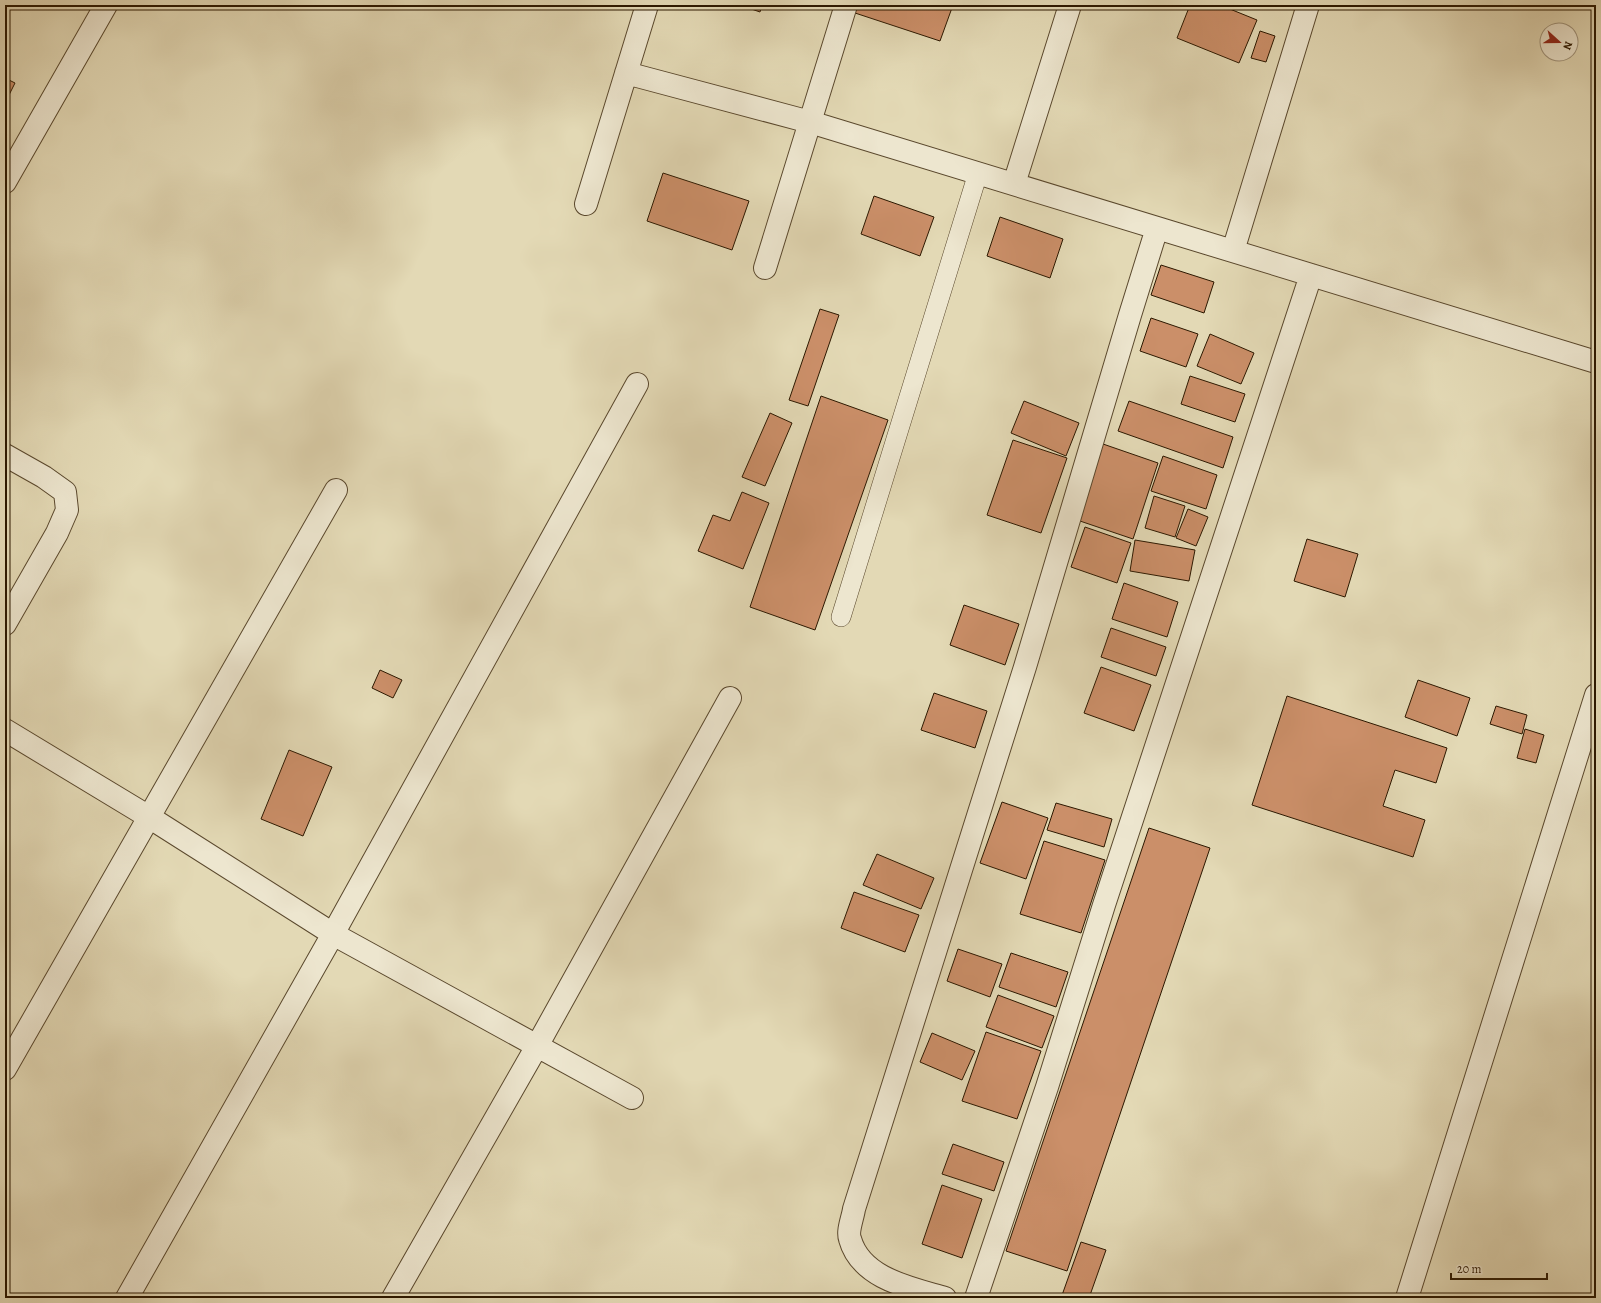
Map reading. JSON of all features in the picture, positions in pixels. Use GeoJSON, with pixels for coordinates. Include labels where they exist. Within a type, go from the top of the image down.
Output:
{"type":"FeatureCollection","features":[{"type":"Feature","properties":{"kind":"street"},"geometry":{"type":"LineString","coordinates":[[5,182],[106,5]]}},
{"type":"Feature","properties":{"kind":"street"},"geometry":{"type":"LineString","coordinates":[[586,204],[647,5]]}},
{"type":"Feature","properties":{"kind":"street"},"geometry":{"type":"LineString","coordinates":[[765,268],[846,5]]}},
{"type":"Feature","properties":{"kind":"street"},"geometry":{"type":"LineString","coordinates":[[1014,184],[1070,5]]}},
{"type":"Feature","properties":{"kind":"street"},"geometry":{"type":"LineString","coordinates":[[1233,251],[1308,5]]}},
{"type":"Feature","properties":{"kind":"street"},"geometry":{"type":"LineString","coordinates":[[626,73],[810,122],[1596,362]]}},
{"type":"Feature","properties":{"kind":"street"},"geometry":{"type":"LineString","coordinates":[[945,1298],[905,1286],[875,1273],[860,1260],[849,1238],[854,1209],[1025,667],[1157,228]]}},
{"type":"Feature","properties":{"kind":"street"},"geometry":{"type":"LineString","coordinates":[[976,1298],[1047,1087],[1104,905],[1311,275]]}},
{"type":"Feature","properties":{"kind":"street"},"geometry":{"type":"LineString","coordinates":[[127,1298],[333,934],[637,384]]}},
{"type":"Feature","properties":{"kind":"street"},"geometry":{"type":"LineString","coordinates":[[5,455],[44,477],[65,492],[67,510],[57,533],[5,624]]}},
{"type":"Feature","properties":{"kind":"street"},"geometry":{"type":"LineString","coordinates":[[5,1069],[336,490]]}},
{"type":"Feature","properties":{"kind":"street"},"geometry":{"type":"LineString","coordinates":[[1407,1298],[1596,695]]}},
{"type":"Feature","properties":{"kind":"street"},"geometry":{"type":"LineString","coordinates":[[393,1298],[537,1046],[730,698]]}},
{"type":"Feature","properties":{"kind":"street"},"geometry":{"type":"LineString","coordinates":[[5,730],[149,817],[333,934],[632,1098]]}},
{"type":"Feature","properties":{"kind":"lane"},"geometry":{"type":"LineString","coordinates":[[841,617],[978,174]]}},
{"type":"Feature","properties":{"kind":"building"},"geometry":{"type":"Polygon","coordinates":[[[740,5],[762,5],[760,12],[740,5]]]}},
{"type":"Feature","properties":{"kind":"building"},"geometry":{"type":"Polygon","coordinates":[[[855,5],[953,5],[940,41],[852,12],[855,5]]]}},
{"type":"Feature","properties":{"kind":"building"},"geometry":{"type":"Polygon","coordinates":[[[1190,5],[1220,5],[1257,20],[1239,63],[1177,38],[1190,5]]]}},
{"type":"Feature","properties":{"kind":"building"},"geometry":{"type":"Polygon","coordinates":[[[1260,31],[1275,36],[1266,62],[1251,58],[1260,31]]]}},
{"type":"Feature","properties":{"kind":"building"},"geometry":{"type":"Polygon","coordinates":[[[5,78],[15,83],[5,103],[5,78]]]}},
{"type":"Feature","properties":{"kind":"building"},"geometry":{"type":"Polygon","coordinates":[[[663,173],[749,201],[732,250],[647,221],[663,173]]]}},
{"type":"Feature","properties":{"kind":"building"},"geometry":{"type":"Polygon","coordinates":[[[874,196],[934,217],[920,256],[861,234],[874,196]]]}},
{"type":"Feature","properties":{"kind":"building"},"geometry":{"type":"Polygon","coordinates":[[[1000,217],[1063,239],[1050,278],[987,256],[1000,217]]]}},
{"type":"Feature","properties":{"kind":"building"},"geometry":{"type":"Polygon","coordinates":[[[1161,265],[1214,282],[1204,313],[1151,295],[1161,265]]]}},
{"type":"Feature","properties":{"kind":"building"},"geometry":{"type":"Polygon","coordinates":[[[820,309],[839,315],[808,406],[789,400],[820,309]]]}},
{"type":"Feature","properties":{"kind":"building"},"geometry":{"type":"Polygon","coordinates":[[[1151,318],[1198,334],[1186,367],[1140,351],[1151,318]]]}},
{"type":"Feature","properties":{"kind":"building"},"geometry":{"type":"Polygon","coordinates":[[[1210,334],[1254,353],[1241,384],[1197,366],[1210,334]]]}},
{"type":"Feature","properties":{"kind":"building"},"geometry":{"type":"Polygon","coordinates":[[[1190,376],[1245,394],[1235,422],[1181,404],[1190,376]]]}},
{"type":"Feature","properties":{"kind":"building"},"geometry":{"type":"Polygon","coordinates":[[[821,396],[888,420],[815,630],[750,607],[821,396]]]}},
{"type":"Feature","properties":{"kind":"building"},"geometry":{"type":"Polygon","coordinates":[[[1024,401],[1079,423],[1066,456],[1011,433],[1024,401]]]}},
{"type":"Feature","properties":{"kind":"building"},"geometry":{"type":"Polygon","coordinates":[[[1129,401],[1233,437],[1223,468],[1118,431],[1129,401]]]}},
{"type":"Feature","properties":{"kind":"building"},"geometry":{"type":"Polygon","coordinates":[[[770,413],[792,423],[765,486],[742,477],[770,413]]]}},
{"type":"Feature","properties":{"kind":"building"},"geometry":{"type":"Polygon","coordinates":[[[1013,440],[1067,458],[1041,533],[987,515],[1013,440]]]}},
{"type":"Feature","properties":{"kind":"building"},"geometry":{"type":"Polygon","coordinates":[[[1103,444],[1158,463],[1133,539],[1077,520],[1103,444]]]}},
{"type":"Feature","properties":{"kind":"building"},"geometry":{"type":"Polygon","coordinates":[[[1163,456],[1217,475],[1206,509],[1151,491],[1163,456]]]}},
{"type":"Feature","properties":{"kind":"building"},"geometry":{"type":"Polygon","coordinates":[[[742,492],[769,503],[743,569],[698,551],[713,515],[730,521],[742,492]]]}},
{"type":"Feature","properties":{"kind":"building"},"geometry":{"type":"Polygon","coordinates":[[[1154,496],[1185,506],[1175,537],[1145,528],[1154,496]]]}},
{"type":"Feature","properties":{"kind":"building"},"geometry":{"type":"Polygon","coordinates":[[[1188,509],[1208,517],[1196,546],[1176,538],[1188,509]]]}},
{"type":"Feature","properties":{"kind":"building"},"geometry":{"type":"Polygon","coordinates":[[[1085,527],[1131,543],[1117,583],[1071,567],[1085,527]]]}},
{"type":"Feature","properties":{"kind":"building"},"geometry":{"type":"Polygon","coordinates":[[[1307,539],[1358,554],[1345,597],[1294,581],[1307,539]]]}},
{"type":"Feature","properties":{"kind":"building"},"geometry":{"type":"Polygon","coordinates":[[[1135,540],[1195,550],[1189,581],[1130,571],[1135,540]]]}},
{"type":"Feature","properties":{"kind":"building"},"geometry":{"type":"Polygon","coordinates":[[[1124,583],[1178,602],[1167,637],[1112,619],[1124,583]]]}},
{"type":"Feature","properties":{"kind":"building"},"geometry":{"type":"Polygon","coordinates":[[[964,605],[1019,624],[1005,665],[950,645],[964,605]]]}},
{"type":"Feature","properties":{"kind":"building"},"geometry":{"type":"Polygon","coordinates":[[[1111,628],[1166,647],[1156,676],[1101,657],[1111,628]]]}},
{"type":"Feature","properties":{"kind":"building"},"geometry":{"type":"Polygon","coordinates":[[[1101,667],[1151,685],[1134,731],[1084,713],[1101,667]]]}},
{"type":"Feature","properties":{"kind":"building"},"geometry":{"type":"Polygon","coordinates":[[[380,670],[402,680],[393,698],[372,688],[380,670]]]}},
{"type":"Feature","properties":{"kind":"building"},"geometry":{"type":"Polygon","coordinates":[[[1418,680],[1470,698],[1457,736],[1405,717],[1418,680]]]}},
{"type":"Feature","properties":{"kind":"building"},"geometry":{"type":"Polygon","coordinates":[[[934,693],[987,711],[975,748],[921,730],[934,693]]]}},
{"type":"Feature","properties":{"kind":"building"},"geometry":{"type":"Polygon","coordinates":[[[1287,696],[1447,748],[1436,783],[1395,770],[1383,806],[1425,820],[1413,857],[1252,805],[1287,696]]]}},
{"type":"Feature","properties":{"kind":"building"},"geometry":{"type":"Polygon","coordinates":[[[1496,706],[1527,715],[1522,734],[1490,724],[1496,706]]]}},
{"type":"Feature","properties":{"kind":"building"},"geometry":{"type":"Polygon","coordinates":[[[1525,729],[1544,735],[1536,763],[1517,758],[1525,729]]]}},
{"type":"Feature","properties":{"kind":"building"},"geometry":{"type":"Polygon","coordinates":[[[289,750],[332,767],[303,836],[261,819],[289,750]]]}},
{"type":"Feature","properties":{"kind":"building"},"geometry":{"type":"Polygon","coordinates":[[[1002,802],[1048,818],[1026,879],[980,863],[1002,802]]]}},
{"type":"Feature","properties":{"kind":"building"},"geometry":{"type":"Polygon","coordinates":[[[1056,803],[1112,819],[1104,847],[1047,830],[1056,803]]]}},
{"type":"Feature","properties":{"kind":"building"},"geometry":{"type":"Polygon","coordinates":[[[1149,828],[1210,848],[1067,1271],[1006,1251],[1149,828]]]}},
{"type":"Feature","properties":{"kind":"building"},"geometry":{"type":"Polygon","coordinates":[[[1044,841],[1105,860],[1081,933],[1020,914],[1044,841]]]}},
{"type":"Feature","properties":{"kind":"building"},"geometry":{"type":"Polygon","coordinates":[[[877,854],[934,878],[921,909],[863,885],[877,854]]]}},
{"type":"Feature","properties":{"kind":"building"},"geometry":{"type":"Polygon","coordinates":[[[854,892],[919,915],[905,952],[841,928],[854,892]]]}},
{"type":"Feature","properties":{"kind":"building"},"geometry":{"type":"Polygon","coordinates":[[[958,949],[1002,964],[990,997],[947,981],[958,949]]]}},
{"type":"Feature","properties":{"kind":"building"},"geometry":{"type":"Polygon","coordinates":[[[1011,953],[1068,972],[1056,1007],[999,987],[1011,953]]]}},
{"type":"Feature","properties":{"kind":"building"},"geometry":{"type":"Polygon","coordinates":[[[998,995],[1054,1016],[1042,1048],[986,1027],[998,995]]]}},
{"type":"Feature","properties":{"kind":"building"},"geometry":{"type":"Polygon","coordinates":[[[986,1032],[1041,1051],[1017,1119],[962,1101],[986,1032]]]}},
{"type":"Feature","properties":{"kind":"building"},"geometry":{"type":"Polygon","coordinates":[[[932,1033],[975,1051],[962,1080],[920,1062],[932,1033]]]}},
{"type":"Feature","properties":{"kind":"building"},"geometry":{"type":"Polygon","coordinates":[[[953,1144],[1004,1162],[994,1191],[942,1174],[953,1144]]]}},
{"type":"Feature","properties":{"kind":"building"},"geometry":{"type":"Polygon","coordinates":[[[942,1185],[982,1199],[962,1258],[922,1244],[942,1185]]]}},
{"type":"Feature","properties":{"kind":"building"},"geometry":{"type":"Polygon","coordinates":[[[1081,1242],[1106,1250],[1089,1298],[1061,1298],[1081,1242]]]}}]}
